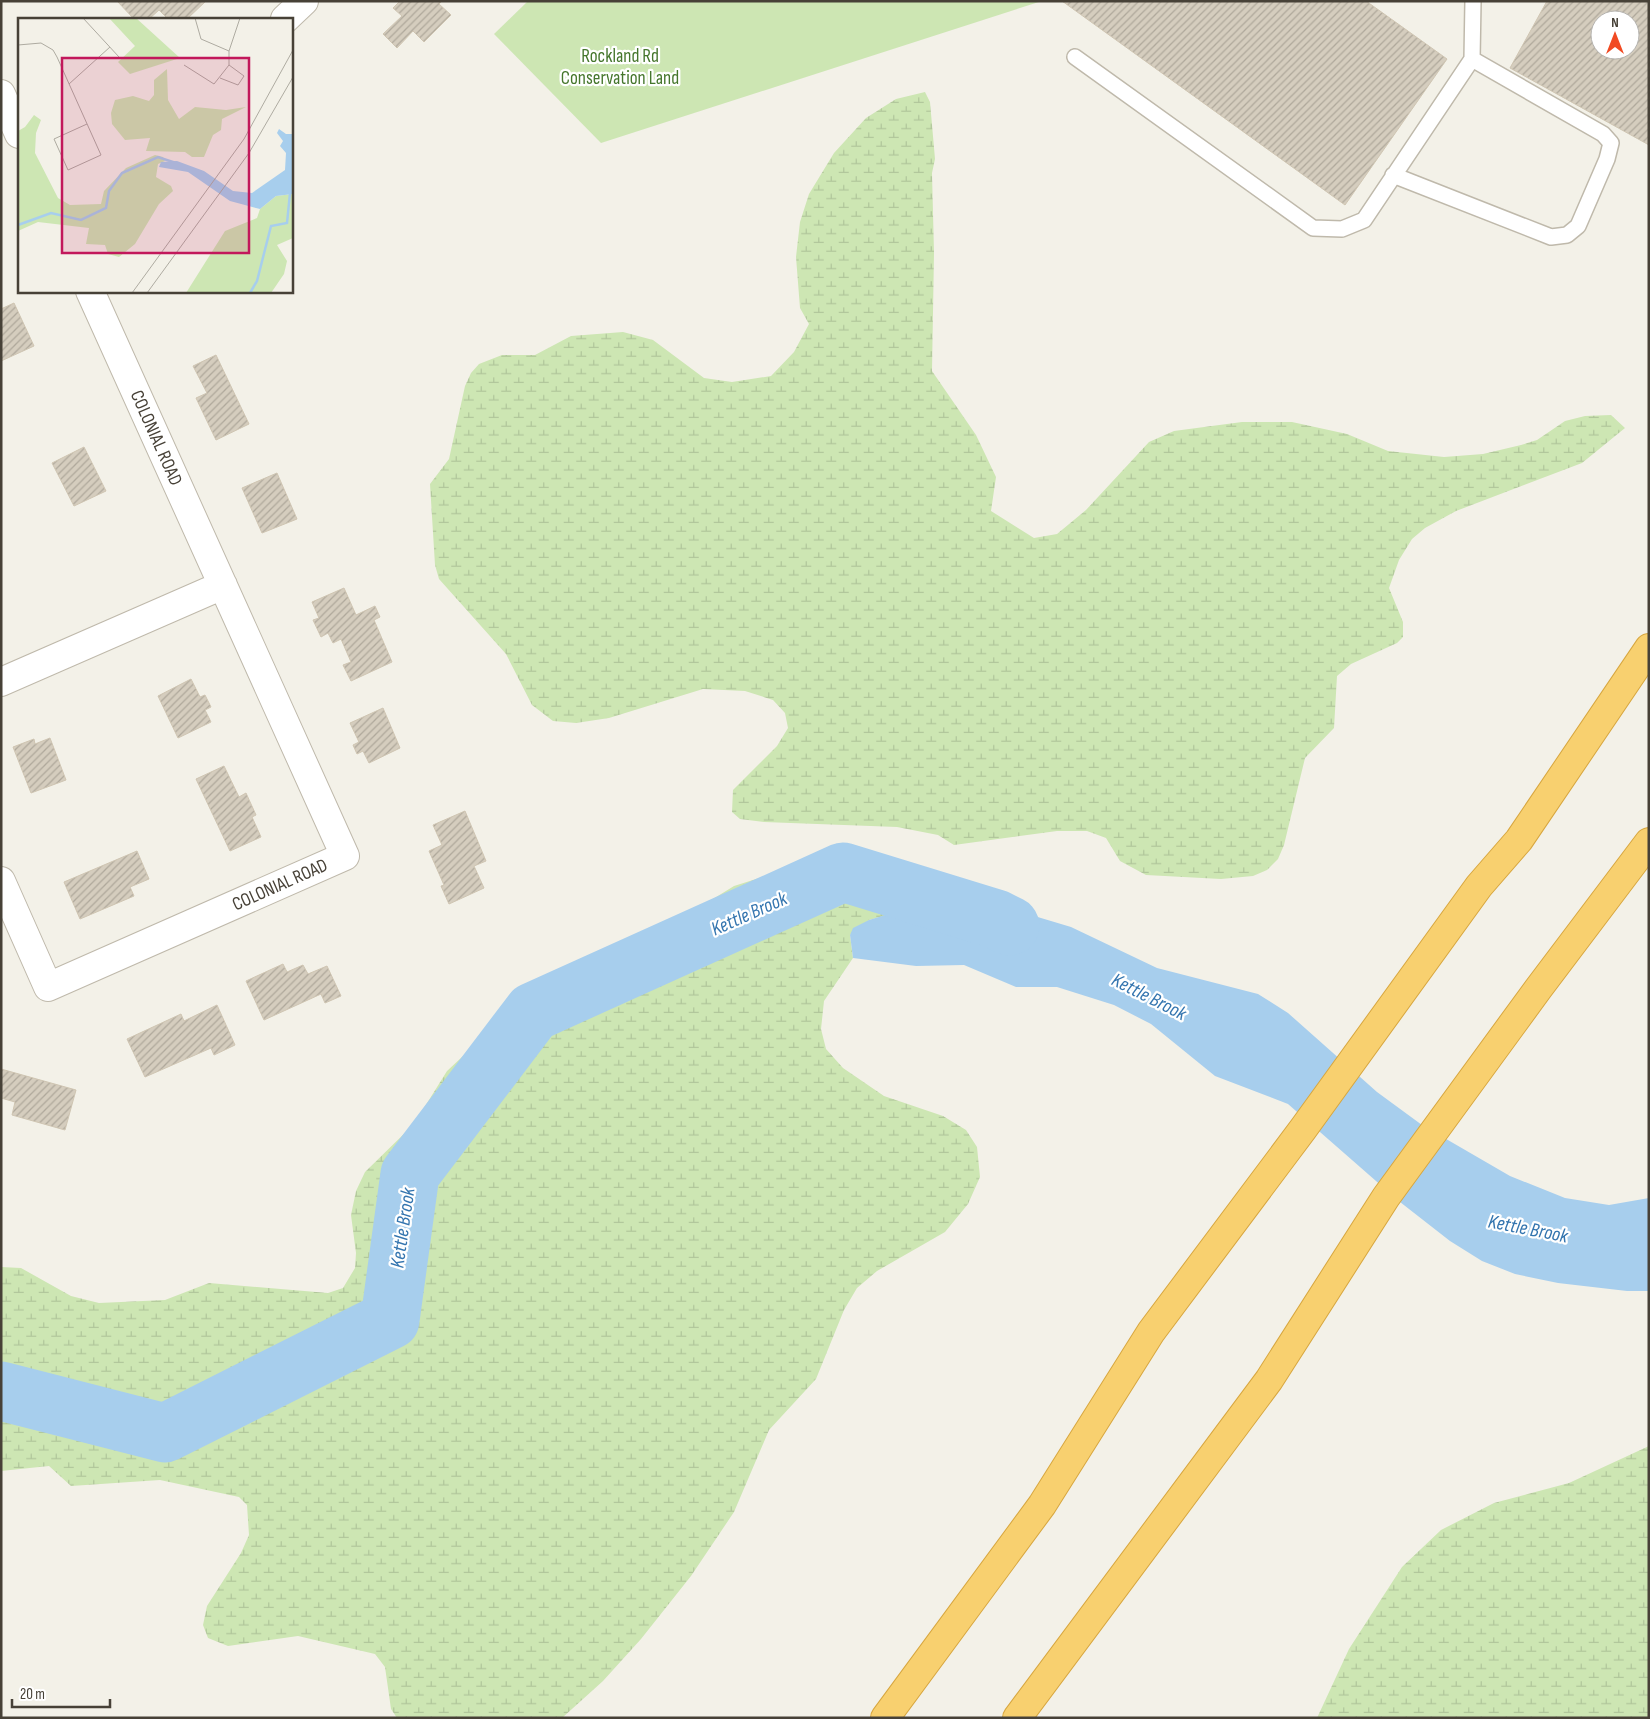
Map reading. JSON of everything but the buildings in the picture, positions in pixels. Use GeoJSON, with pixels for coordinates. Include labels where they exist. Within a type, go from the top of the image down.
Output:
{"type":"FeatureCollection","features":[{"type":"Feature","properties":{"kind":"highway"},"geometry":{"type":"LineString","coordinates":[[885,1718],[1042,1505],[1151,1332],[1303,1129],[1479,886],[1519,840],[1649,648]]}},
{"type":"Feature","properties":{"kind":"highway"},"geometry":{"type":"LineString","coordinates":[[1017,1718],[1269,1380],[1386,1197],[1649,842]]}},
{"type":"Feature","properties":{"kind":"street"},"geometry":{"type":"LineString","coordinates":[[286,18],[304,1]]}},
{"type":"Feature","properties":{"kind":"street"},"geometry":{"type":"LineString","coordinates":[[1,94],[18,132]]}},
{"type":"Feature","properties":{"kind":"street","name":"COLONIAL ROAD"},"geometry":{"type":"LineString","coordinates":[[1,881],[48,987],[345,856],[90,292]]}},
{"type":"Feature","properties":{"kind":"street"},"geometry":{"type":"LineString","coordinates":[[1,682],[223,585]]}},
{"type":"Feature","properties":{"kind":"lane"},"geometry":{"type":"LineString","coordinates":[[1075,56],[1314,228],[1342,229],[1364,220],[1472,59],[1473,1]]}},
{"type":"Feature","properties":{"kind":"lane"},"geometry":{"type":"LineString","coordinates":[[1393,175],[1551,237],[1567,235],[1578,226],[1607,159],[1610,143],[1602,134],[1472,59]]}},
{"type":"Feature","properties":{"kind":"green space","name":"Rockland Rd Conservation Land"},"geometry":{"type":"Polygon","coordinates":[[[528,1],[1042,1],[601,143],[494,34],[528,1]]]}},
{"type":"Feature","properties":{"kind":"green space"},"geometry":{"type":"Polygon","coordinates":[[[925,92],[930,102],[935,159],[932,173],[934,253],[932,371],[976,435],[996,477],[991,511],[1034,538],[1057,534],[1086,510],[1149,442],[1174,431],[1242,422],[1292,422],[1347,434],[1388,451],[1444,457],[1483,454],[1521,445],[1537,440],[1565,421],[1585,416],[1611,415],[1625,428],[1582,463],[1456,511],[1425,528],[1412,539],[1399,560],[1389,588],[1403,622],[1403,637],[1397,643],[1351,664],[1337,676],[1334,728],[1305,758],[1284,845],[1278,859],[1267,870],[1253,876],[1221,879],[1146,875],[1120,861],[1106,838],[1087,831],[1057,831],[954,845],[938,835],[897,827],[764,822],[740,819],[732,812],[733,790],[777,746],[788,728],[785,713],[773,700],[745,691],[703,689],[609,718],[576,723],[553,721],[532,705],[506,654],[439,579],[435,565],[430,484],[449,459],[465,386],[471,373],[479,364],[502,355],[535,355],[571,336],[623,332],[653,340],[704,378],[732,382],[771,376],[794,352],[809,324],[800,308],[796,257],[800,222],[809,194],[834,153],[866,118],[896,99],[925,92]]]}},
{"type":"Feature","properties":{"kind":"green space"},"geometry":{"type":"Polygon","coordinates":[[[855,855],[881,864],[893,875],[909,909],[869,920],[850,935],[853,958],[824,1001],[821,1029],[826,1049],[843,1068],[884,1096],[943,1116],[966,1130],[977,1147],[980,1177],[968,1204],[945,1232],[877,1271],[857,1288],[844,1310],[816,1379],[769,1430],[734,1512],[691,1576],[641,1639],[603,1681],[562,1718],[397,1718],[391,1709],[385,1667],[375,1654],[298,1636],[228,1646],[208,1638],[203,1625],[207,1606],[241,1553],[249,1535],[247,1505],[239,1497],[160,1480],[71,1486],[49,1466],[1,1471],[1,1267],[21,1268],[71,1296],[99,1303],[165,1300],[209,1283],[328,1293],[343,1288],[355,1268],[356,1253],[351,1215],[356,1191],[365,1172],[414,1124],[447,1071],[508,1014],[565,971],[596,954],[674,923],[734,886],[823,858],[855,855]]]}},
{"type":"Feature","properties":{"kind":"green space"},"geometry":{"type":"Polygon","coordinates":[[[1649,1446],[1649,1718],[1317,1718],[1349,1649],[1402,1567],[1441,1530],[1494,1503],[1569,1483],[1649,1446]]]}},
{"type":"Feature","properties":{"kind":"water"},"geometry":{"type":"Polygon","coordinates":[[[944,897],[1011,909],[1071,927],[1157,968],[1258,994],[1288,1013],[1377,1092],[1422,1125],[1510,1176],[1565,1198],[1609,1205],[1649,1198],[1649,1291],[1627,1291],[1558,1283],[1515,1274],[1482,1261],[1450,1241],[1400,1202],[1288,1104],[1215,1076],[1151,1024],[1114,1005],[1057,987],[1016,987],[964,965],[916,966],[853,958],[850,935],[853,928],[869,920],[944,897]]]}},
{"type":"Feature","properties":{"kind":"waterway","name":"Kettle Brook"},"geometry":{"type":"LineString","coordinates":[[1,1391],[165,1433],[390,1320],[410,1174],[533,1012],[843,872],[996,919],[1010,926]]}}]}
